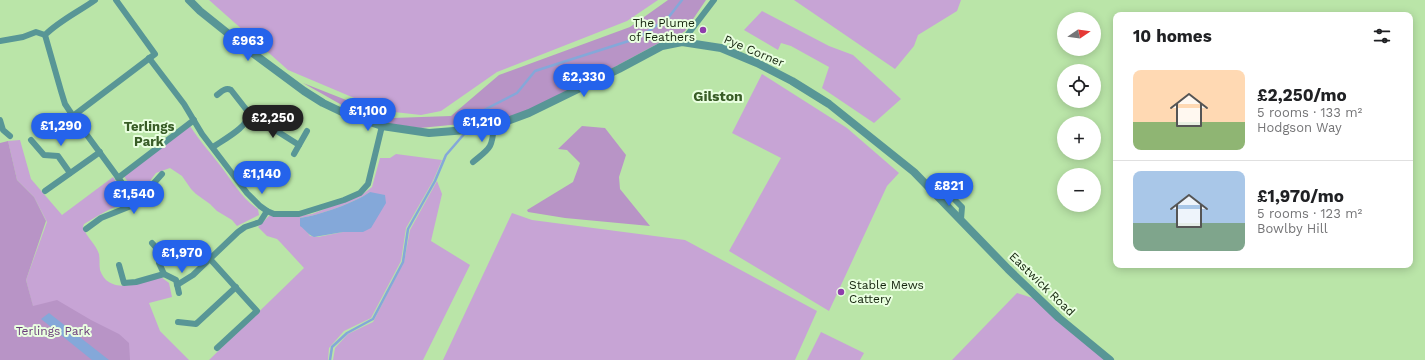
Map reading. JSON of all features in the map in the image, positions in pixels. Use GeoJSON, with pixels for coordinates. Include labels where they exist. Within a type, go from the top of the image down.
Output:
{"type":"FeatureCollection","features":[{"type":"Feature","properties":{"kind":"street"},"geometry":{"type":"LineString","coordinates":[[45,35],[53,27],[95,0]]}},
{"type":"Feature","properties":{"kind":"street"},"geometry":{"type":"LineString","coordinates":[[73,116],[155,54],[116,0]]}},
{"type":"Feature","properties":{"kind":"street"},"geometry":{"type":"LineString","coordinates":[[149,58],[184,104],[202,134],[247,193],[267,211],[274,214],[298,214],[344,200],[360,193],[368,184],[382,126],[344,114],[304,91],[250,51],[200,11],[190,0]]}},
{"type":"Feature","properties":{"kind":"street"},"geometry":{"type":"LineString","coordinates":[[682,42],[714,0]]}},
{"type":"Feature","properties":{"kind":"street"},"geometry":{"type":"LineString","coordinates":[[0,41],[24,37],[36,32],[45,35]]}},
{"type":"Feature","properties":{"kind":"street"},"geometry":{"type":"LineString","coordinates":[[45,35],[63,98],[73,116],[136,202]]}},
{"type":"Feature","properties":{"kind":"street","name":"Pye Corner"},"geometry":{"type":"LineString","coordinates":[[382,126],[429,133],[479,129],[494,126],[529,113],[662,46],[682,42],[721,48],[792,81],[829,104],[914,172],[962,220]]}},
{"type":"Feature","properties":{"kind":"street"},"geometry":{"type":"LineString","coordinates":[[213,147],[244,125],[249,117],[249,113],[231,90],[224,90],[217,95]]}},
{"type":"Feature","properties":{"kind":"street"},"geometry":{"type":"LineString","coordinates":[[249,117],[253,116],[299,145]]}},
{"type":"Feature","properties":{"kind":"street"},"geometry":{"type":"LineString","coordinates":[[0,120],[3,130],[10,136]]}},
{"type":"Feature","properties":{"kind":"street"},"geometry":{"type":"LineString","coordinates":[[118,178],[194,120]]}},
{"type":"Feature","properties":{"kind":"street"},"geometry":{"type":"LineString","coordinates":[[473,162],[489,149],[492,143],[494,126]]}},
{"type":"Feature","properties":{"kind":"street"},"geometry":{"type":"LineString","coordinates":[[294,154],[307,131]]}},
{"type":"Feature","properties":{"kind":"street"},"geometry":{"type":"LineString","coordinates":[[31,140],[44,155],[58,156],[70,173]]}},
{"type":"Feature","properties":{"kind":"street"},"geometry":{"type":"LineString","coordinates":[[45,191],[100,152]]}},
{"type":"Feature","properties":{"kind":"street"},"geometry":{"type":"LineString","coordinates":[[86,229],[101,218],[131,206],[162,174]]}},
{"type":"Feature","properties":{"kind":"street"},"geometry":{"type":"LineString","coordinates":[[177,285],[193,275],[244,227],[260,222],[267,211]]}},
{"type":"Feature","properties":{"kind":"street","name":"Eastwick Road"},"geometry":{"type":"LineString","coordinates":[[962,220],[1008,269],[1059,318],[1110,360]]}},
{"type":"Feature","properties":{"kind":"street"},"geometry":{"type":"LineString","coordinates":[[152,243],[160,252],[159,263],[164,274],[176,280],[179,293]]}},
{"type":"Feature","properties":{"kind":"street"},"geometry":{"type":"LineString","coordinates":[[210,259],[257,311],[217,348]]}},
{"type":"Feature","properties":{"kind":"street"},"geometry":{"type":"LineString","coordinates":[[119,265],[124,283],[136,282],[164,274]]}},
{"type":"Feature","properties":{"kind":"street"},"geometry":{"type":"LineString","coordinates":[[178,322],[196,324],[236,287]]}},
{"type":"Feature","properties":{"kind":"shaded area"},"geometry":{"type":"Polygon","coordinates":[[[209,0],[658,0],[627,21],[497,72],[441,111],[421,115],[385,111],[288,70],[209,0]]]}},
{"type":"Feature","properties":{"kind":"shaded area"},"geometry":{"type":"Polygon","coordinates":[[[794,0],[961,0],[957,11],[918,35],[914,46],[895,69],[794,0]]]}},
{"type":"Feature","properties":{"kind":"shaded area"},"geometry":{"type":"Polygon","coordinates":[[[762,11],[829,46],[853,55],[901,99],[874,123],[822,88],[829,67],[791,46],[781,43],[778,50],[744,30],[762,11]]]}},
{"type":"Feature","properties":{"kind":"shaded area"},"geometry":{"type":"Polygon","coordinates":[[[762,74],[847,128],[899,173],[887,186],[829,311],[729,251],[781,158],[732,133],[762,74]]]}},
{"type":"Feature","properties":{"kind":"shaded area"},"geometry":{"type":"Polygon","coordinates":[[[190,126],[241,194],[258,209],[259,215],[237,226],[232,220],[217,211],[196,194],[182,176],[170,168],[156,173],[141,193],[135,194],[133,192],[134,190],[123,175],[190,126]]]}},
{"type":"Feature","properties":{"kind":"shaded area"},"geometry":{"type":"Polygon","coordinates":[[[20,140],[31,179],[62,215],[113,177],[127,197],[128,200],[126,204],[104,212],[84,224],[83,227],[86,234],[98,250],[100,270],[104,278],[111,283],[119,285],[127,286],[161,277],[169,283],[172,297],[149,303],[160,331],[189,360],[125,360],[33,307],[26,280],[47,222],[34,197],[17,180],[8,141],[20,140]]]}},
{"type":"Feature","properties":{"kind":"shaded area"},"geometry":{"type":"Polygon","coordinates":[[[396,154],[442,160],[433,181],[406,228],[401,261],[371,318],[344,331],[329,348],[328,360],[209,360],[304,268],[277,239],[267,236],[258,227],[269,216],[299,216],[312,214],[363,194],[372,187],[380,158],[390,158],[396,154]],[[370,192],[336,208],[300,218],[310,236],[318,237],[343,232],[363,232],[370,192]]]}},
{"type":"Feature","properties":{"kind":"shaded area"},"geometry":{"type":"Polygon","coordinates":[[[437,181],[442,194],[431,241],[470,265],[423,360],[333,360],[335,348],[348,334],[373,322],[404,262],[410,230],[437,181]]]}},
{"type":"Feature","properties":{"kind":"shaded area"},"geometry":{"type":"Polygon","coordinates":[[[512,213],[532,220],[685,240],[817,311],[795,360],[443,360],[512,213]]]}},
{"type":"Feature","properties":{"kind":"shaded area"},"geometry":{"type":"Polygon","coordinates":[[[1017,293],[1039,300],[1111,360],[952,360],[1017,293]]]}},
{"type":"Feature","properties":{"kind":"shaded area"},"geometry":{"type":"Polygon","coordinates":[[[821,332],[864,353],[860,360],[807,360],[821,332]]]}},
{"type":"Feature","properties":{"kind":"green space"},"geometry":{"type":"Polygon","coordinates":[[[668,0],[706,0],[685,31],[672,40],[659,43],[529,113],[471,123],[420,128],[370,121],[303,83],[392,118],[451,116],[499,75],[630,27],[668,0]]]}},
{"type":"Feature","properties":{"kind":"green space"},"geometry":{"type":"Polygon","coordinates":[[[582,126],[605,128],[626,155],[619,177],[620,189],[650,226],[565,218],[528,212],[527,210],[573,182],[580,163],[567,150],[558,149],[582,126]]]}},
{"type":"Feature","properties":{"kind":"green space","name":"Terlings Park"},"geometry":{"type":"Polygon","coordinates":[[[8,141],[17,180],[34,197],[46,221],[26,280],[33,306],[57,300],[119,334],[129,343],[130,360],[0,360],[0,143],[8,141]]]}},
{"type":"Feature","properties":{"kind":"water"},"geometry":{"type":"Polygon","coordinates":[[[370,192],[385,195],[386,203],[371,228],[363,232],[343,232],[314,237],[300,226],[300,218],[336,208],[370,192]]]}},
{"type":"Feature","properties":{"kind":"water"},"geometry":{"type":"Polygon","coordinates":[[[49,313],[109,360],[92,360],[41,319],[49,313]]]}},
{"type":"Feature","properties":{"kind":"waterway"},"geometry":{"type":"LineString","coordinates":[[469,128],[484,110],[517,93],[535,71],[638,38],[668,18],[682,0]]}},
{"type":"Feature","properties":{"kind":"waterway"},"geometry":{"type":"LineString","coordinates":[[330,360],[332,347],[347,333],[373,319],[403,262],[408,229],[435,181],[446,155],[465,133]]}},
{"type":"Feature","properties":{"kind":"place","name":"The Plume of Feathers"},"geometry":{"type":"Point","coordinates":[703,30]}},
{"type":"Feature","properties":{"kind":"place","name":"Stable Mews Cattery"},"geometry":{"type":"Point","coordinates":[841,292]}},
{"type":"Feature","properties":{"kind":"district","name":"Gilston"},"geometry":{"type":"Point","coordinates":[718,96]}},
{"type":"Feature","properties":{"kind":"district","name":"Terlings Park"},"geometry":{"type":"Point","coordinates":[149,134]}}]}
